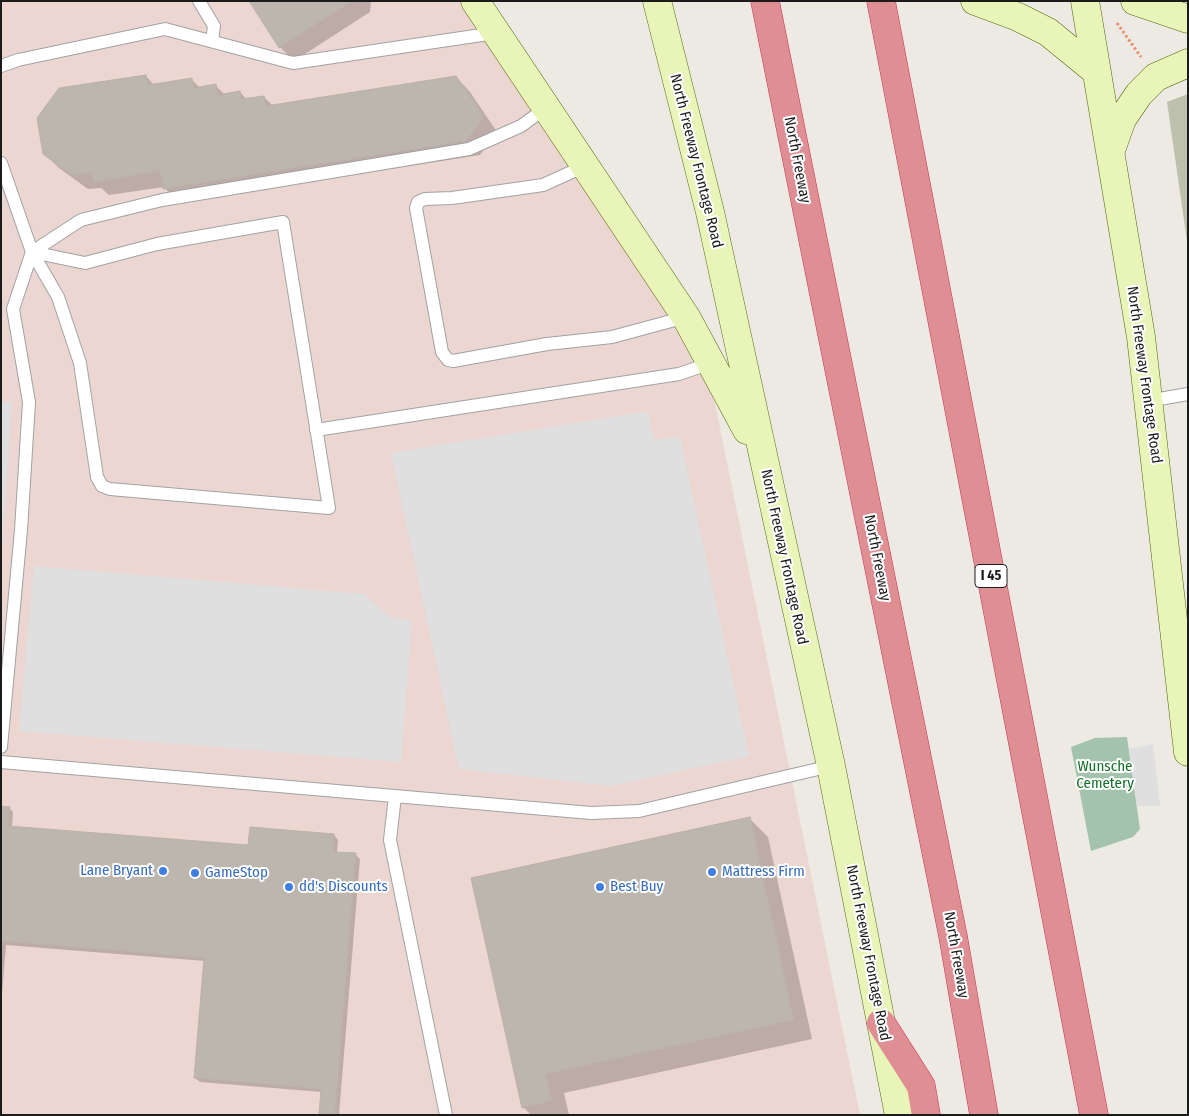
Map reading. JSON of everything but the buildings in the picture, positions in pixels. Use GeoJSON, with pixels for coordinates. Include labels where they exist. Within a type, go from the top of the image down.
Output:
{"type":"FeatureCollection","features":[{"type":"Feature","properties":{"kind":"highway","name":"North Freeway"},"geometry":{"type":"LineString","coordinates":[[765,1],[951,926],[984,1115]]}},
{"type":"Feature","properties":{"kind":"highway","name":"I 45"},"geometry":{"type":"LineString","coordinates":[[881,1],[1094,1115]]}},
{"type":"Feature","properties":{"kind":"highway"},"geometry":{"type":"LineString","coordinates":[[882,1023],[921,1086],[926,1115]]}},
{"type":"Feature","properties":{"kind":"main road"},"geometry":{"type":"LineString","coordinates":[[475,1],[686,317],[763,459]]}},
{"type":"Feature","properties":{"kind":"main road","name":"North Freeway Frontage Road"},"geometry":{"type":"LineString","coordinates":[[657,1],[710,212],[830,766],[899,1115]]}},
{"type":"Feature","properties":{"kind":"main road"},"geometry":{"type":"LineString","coordinates":[[975,1],[1018,16],[1048,32],[1097,72]]}},
{"type":"Feature","properties":{"kind":"main road","name":"North Freeway Frontage Road"},"geometry":{"type":"LineString","coordinates":[[1085,1],[1141,337],[1186,716],[1188,752]]}},
{"type":"Feature","properties":{"kind":"main road"},"geometry":{"type":"LineString","coordinates":[[1126,10],[1188,19]]}},
{"type":"Feature","properties":{"kind":"main road"},"geometry":{"type":"LineString","coordinates":[[1110,152],[1122,119],[1139,94],[1156,77],[1188,63]]}},
{"type":"Feature","properties":{"kind":"lane"},"geometry":{"type":"LineString","coordinates":[[199,1],[214,26],[212,41]]}},
{"type":"Feature","properties":{"kind":"lane"},"geometry":{"type":"LineString","coordinates":[[1,66],[18,60],[165,29],[293,63],[495,33]]}},
{"type":"Feature","properties":{"kind":"lane"},"geometry":{"type":"LineString","coordinates":[[1,747],[21,530],[29,402],[13,309],[32,252],[81,220],[162,200],[469,149],[521,126],[546,108]]}},
{"type":"Feature","properties":{"kind":"lane"},"geometry":{"type":"LineString","coordinates":[[1,163],[32,252],[58,297],[80,363],[97,477],[102,486],[110,489],[328,508],[283,222],[157,244],[86,263],[32,252]]}},
{"type":"Feature","properties":{"kind":"lane"},"geometry":{"type":"LineString","coordinates":[[585,166],[543,185],[452,198],[425,199],[418,202],[416,208],[442,352],[448,360],[453,361],[547,344],[612,337],[686,317]]}},
{"type":"Feature","properties":{"kind":"lane"},"geometry":{"type":"LineString","coordinates":[[316,430],[679,374],[711,363]]}},
{"type":"Feature","properties":{"kind":"lane"},"geometry":{"type":"LineString","coordinates":[[1148,401],[1188,394]]}},
{"type":"Feature","properties":{"kind":"lane"},"geometry":{"type":"LineString","coordinates":[[1,762],[592,813],[639,811],[830,766]]}},
{"type":"Feature","properties":{"kind":"lane"},"geometry":{"type":"LineString","coordinates":[[395,796],[390,840],[446,1115]]}},
{"type":"Feature","properties":{"kind":"path"},"geometry":{"type":"LineString","coordinates":[[1126,10],[1118,26],[1144,61]]}},
{"type":"Feature","properties":{"kind":"shaded area"},"geometry":{"type":"Polygon","coordinates":[[[1,1],[462,1],[700,364],[713,394],[860,1115],[1,1115],[1,1]]]}},
{"type":"Feature","properties":{"kind":"shaded area"},"geometry":{"type":"Polygon","coordinates":[[[1188,94],[1188,248],[1167,102],[1188,94]]]}},
{"type":"Feature","properties":{"kind":"shaded area"},"geometry":{"type":"Polygon","coordinates":[[[1,402],[12,403],[1,560],[1,402]]]}},
{"type":"Feature","properties":{"kind":"shaded area"},"geometry":{"type":"Polygon","coordinates":[[[648,411],[654,440],[680,437],[749,756],[611,786],[459,769],[391,453],[648,411]]]}},
{"type":"Feature","properties":{"kind":"shaded area"},"geometry":{"type":"Polygon","coordinates":[[[34,566],[364,594],[391,618],[412,621],[401,762],[19,731],[34,566]]]}},
{"type":"Feature","properties":{"kind":"shaded area"},"geometry":{"type":"Polygon","coordinates":[[[1153,744],[1160,806],[1137,806],[1129,749],[1153,744]]]}},
{"type":"Feature","properties":{"kind":"green space","name":"Wunsche Cemetery"},"geometry":{"type":"Polygon","coordinates":[[[1127,737],[1140,829],[1133,837],[1091,851],[1071,747],[1095,738],[1127,737]]]}},
{"type":"Feature","properties":{"kind":"place","name":"Lane Bryant"},"geometry":{"type":"Point","coordinates":[163,871]}},
{"type":"Feature","properties":{"kind":"place","name":"Mattress Firm"},"geometry":{"type":"Point","coordinates":[712,872]}},
{"type":"Feature","properties":{"kind":"place","name":"GameStop"},"geometry":{"type":"Point","coordinates":[195,873]}},
{"type":"Feature","properties":{"kind":"place","name":"dd's Discounts"},"geometry":{"type":"Point","coordinates":[289,887]}},
{"type":"Feature","properties":{"kind":"place","name":"Best Buy"},"geometry":{"type":"Point","coordinates":[600,887]}}]}
